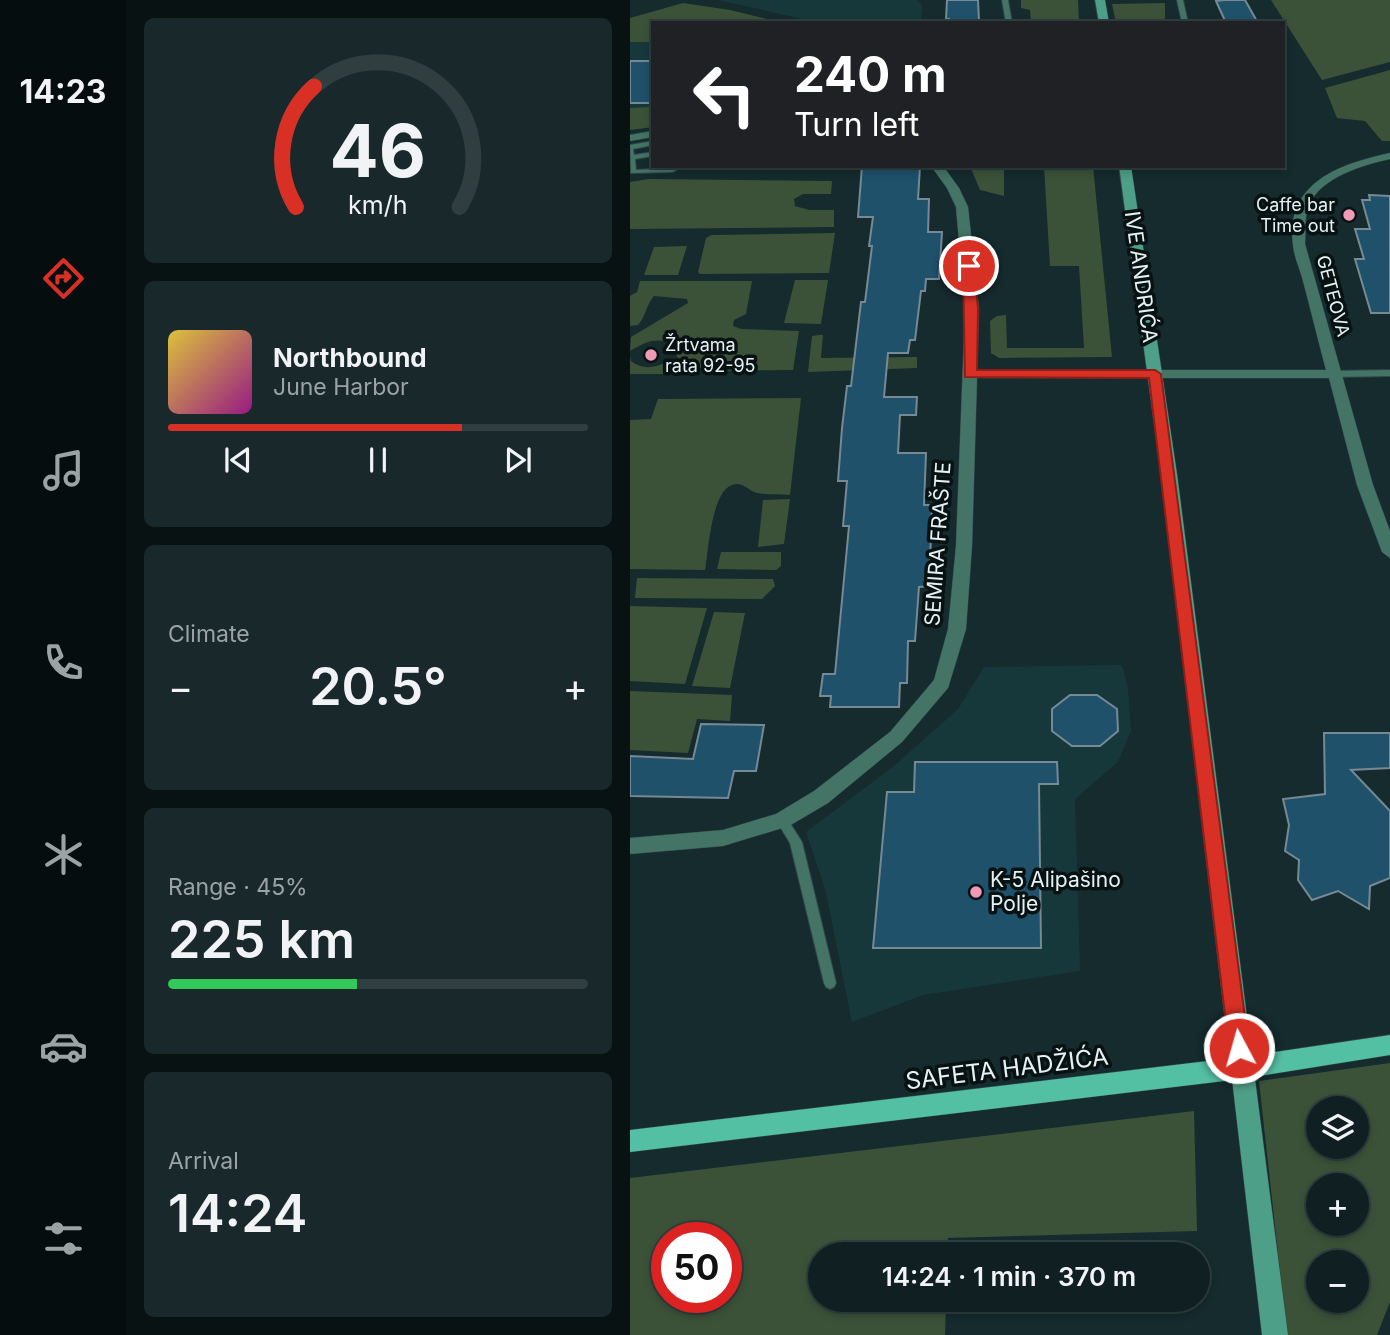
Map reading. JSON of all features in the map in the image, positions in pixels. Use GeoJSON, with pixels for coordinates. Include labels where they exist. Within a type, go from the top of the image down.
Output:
{"type":"FeatureCollection","features":[{"type":"Feature","properties":{"kind":"main road"},"geometry":{"type":"LineString","coordinates":[[1100,0],[1104,21]]}},
{"type":"Feature","properties":{"kind":"main road","name":"IVE ANDRIĆA"},"geometry":{"type":"LineString","coordinates":[[1125,168],[1155,374],[1275,1335]]}},
{"type":"Feature","properties":{"kind":"main road","name":"SAFETA HADŽIĆA"},"geometry":{"type":"LineString","coordinates":[[630,1141],[1241,1068],[1390,1045]]}},
{"type":"Feature","properties":{"kind":"street"},"geometry":{"type":"LineString","coordinates":[[630,138],[651,134]]}},
{"type":"Feature","properties":{"kind":"street","name":"GETEOVA"},"geometry":{"type":"LineString","coordinates":[[1390,156],[1347,169],[1313,191],[1305,201],[1301,214],[1299,244],[1365,485],[1390,552]]}},
{"type":"Feature","properties":{"kind":"street","name":"SEMIRA FRAŠTE"},"geometry":{"type":"LineString","coordinates":[[630,846],[723,838],[782,820],[821,797],[896,737],[942,682],[957,629],[966,492],[972,309],[962,207],[953,188],[938,168]]}},
{"type":"Feature","properties":{"kind":"street"},"geometry":{"type":"LineString","coordinates":[[970,374],[1333,374]]}},
{"type":"Feature","properties":{"kind":"lane"},"geometry":{"type":"LineString","coordinates":[[1005,0],[1009,21]]}},
{"type":"Feature","properties":{"kind":"lane"},"geometry":{"type":"LineString","coordinates":[[1180,0],[1185,21]]}},
{"type":"Feature","properties":{"kind":"lane"},"geometry":{"type":"LineString","coordinates":[[631,151],[651,144]]}},
{"type":"Feature","properties":{"kind":"lane"},"geometry":{"type":"LineString","coordinates":[[631,151],[651,154]]}},
{"type":"Feature","properties":{"kind":"lane"},"geometry":{"type":"LineString","coordinates":[[631,151],[631,173],[671,170]]}},
{"type":"Feature","properties":{"kind":"lane"},"geometry":{"type":"LineString","coordinates":[[1333,374],[1390,373]]}},
{"type":"Feature","properties":{"kind":"lane"},"geometry":{"type":"LineString","coordinates":[[782,820],[796,842],[830,983]]}},
{"type":"Feature","properties":{"kind":"shaded area"},"geometry":{"type":"Polygon","coordinates":[[[718,0],[917,0],[922,5],[921,21],[811,21],[718,0]]]}},
{"type":"Feature","properties":{"kind":"shaded area"},"geometry":{"type":"Polygon","coordinates":[[[630,42],[651,42],[651,127],[630,130],[630,42]]]}},
{"type":"Feature","properties":{"kind":"shaded area"},"geometry":{"type":"Polygon","coordinates":[[[1122,665],[1128,689],[1131,731],[1118,762],[1075,799],[1080,971],[923,995],[852,1022],[826,892],[806,832],[894,766],[958,709],[984,667],[1122,665]]]}},
{"type":"Feature","properties":{"kind":"green space"},"geometry":{"type":"Polygon","coordinates":[[[1021,0],[1078,0],[1079,21],[1031,21],[1030,10],[1021,8],[1021,0]]]}},
{"type":"Feature","properties":{"kind":"green space"},"geometry":{"type":"Polygon","coordinates":[[[1271,0],[1390,0],[1390,62],[1322,80],[1271,0]]]}},
{"type":"Feature","properties":{"kind":"green space"},"geometry":{"type":"Polygon","coordinates":[[[683,3],[776,21],[651,21],[651,42],[630,42],[630,18],[683,3]]]}},
{"type":"Feature","properties":{"kind":"green space"},"geometry":{"type":"Polygon","coordinates":[[[1165,3],[1165,21],[1116,21],[1112,4],[1165,3]]]}},
{"type":"Feature","properties":{"kind":"green space"},"geometry":{"type":"Polygon","coordinates":[[[1390,70],[1390,141],[1382,141],[1365,121],[1337,118],[1325,88],[1390,70]]]}},
{"type":"Feature","properties":{"kind":"green space"},"geometry":{"type":"Polygon","coordinates":[[[651,107],[651,127],[630,130],[630,108],[651,107]]]}},
{"type":"Feature","properties":{"kind":"green space"},"geometry":{"type":"Polygon","coordinates":[[[971,168],[1004,168],[1004,196],[980,190],[971,168]]]}},
{"type":"Feature","properties":{"kind":"green space"},"geometry":{"type":"Polygon","coordinates":[[[1044,168],[1093,168],[1112,357],[999,358],[991,353],[990,321],[997,316],[1006,315],[1007,348],[1084,348],[1079,266],[1050,266],[1044,168]]]}},
{"type":"Feature","properties":{"kind":"green space"},"geometry":{"type":"Polygon","coordinates":[[[648,179],[832,181],[831,194],[803,194],[794,199],[795,206],[809,210],[834,210],[834,227],[630,229],[630,182],[648,179]]]}},
{"type":"Feature","properties":{"kind":"green space"},"geometry":{"type":"Polygon","coordinates":[[[835,233],[829,273],[698,272],[706,238],[711,235],[835,233]]]}},
{"type":"Feature","properties":{"kind":"green space"},"geometry":{"type":"Polygon","coordinates":[[[687,246],[678,275],[644,275],[654,247],[687,246]]]}},
{"type":"Feature","properties":{"kind":"green space"},"geometry":{"type":"Polygon","coordinates":[[[795,280],[828,280],[821,324],[784,323],[795,280]]]}},
{"type":"Feature","properties":{"kind":"green space"},"geometry":{"type":"Polygon","coordinates":[[[640,281],[752,281],[746,314],[734,320],[733,326],[741,329],[799,331],[793,370],[706,371],[677,357],[675,347],[663,341],[647,343],[630,351],[631,337],[688,303],[687,299],[654,296],[638,325],[630,326],[630,296],[637,292],[640,281]]]}},
{"type":"Feature","properties":{"kind":"green space"},"geometry":{"type":"Polygon","coordinates":[[[823,335],[821,358],[917,357],[917,368],[808,372],[812,336],[823,335]]]}},
{"type":"Feature","properties":{"kind":"green space"},"geometry":{"type":"Polygon","coordinates":[[[630,356],[631,361],[640,366],[653,367],[667,362],[690,374],[630,374],[630,356]]]}},
{"type":"Feature","properties":{"kind":"green space"},"geometry":{"type":"Polygon","coordinates":[[[801,398],[790,495],[757,493],[738,484],[729,487],[717,505],[705,570],[630,569],[630,420],[651,419],[658,399],[801,398]]]}},
{"type":"Feature","properties":{"kind":"green space"},"geometry":{"type":"Polygon","coordinates":[[[790,499],[784,544],[758,547],[763,500],[790,499]]]}},
{"type":"Feature","properties":{"kind":"green space"},"geometry":{"type":"Polygon","coordinates":[[[721,552],[781,552],[781,566],[776,570],[717,569],[721,552]]]}},
{"type":"Feature","properties":{"kind":"green space"},"geometry":{"type":"Polygon","coordinates":[[[637,578],[773,579],[775,586],[762,599],[635,598],[637,578]]]}},
{"type":"Feature","properties":{"kind":"green space"},"geometry":{"type":"Polygon","coordinates":[[[630,606],[707,608],[685,684],[630,681],[630,606]]]}},
{"type":"Feature","properties":{"kind":"green space"},"geometry":{"type":"Polygon","coordinates":[[[714,612],[745,613],[730,688],[692,686],[714,612]]]}},
{"type":"Feature","properties":{"kind":"green space"},"geometry":{"type":"Polygon","coordinates":[[[630,691],[732,695],[730,721],[697,719],[688,753],[630,750],[630,691]]]}},
{"type":"Feature","properties":{"kind":"green space"},"geometry":{"type":"Polygon","coordinates":[[[1390,1063],[1390,1302],[1377,1335],[1287,1335],[1259,1081],[1390,1063]]]}},
{"type":"Feature","properties":{"kind":"green space"},"geometry":{"type":"Polygon","coordinates":[[[1194,1111],[1197,1231],[948,1238],[948,1242],[808,1242],[808,1312],[946,1312],[945,1335],[630,1335],[630,1178],[1194,1111]]]}},
{"type":"Feature","properties":{"kind":"building"},"geometry":{"type":"Polygon","coordinates":[[[947,0],[978,0],[979,21],[946,19],[947,0]]]}},
{"type":"Feature","properties":{"kind":"building"},"geometry":{"type":"Polygon","coordinates":[[[1245,0],[1257,21],[1225,21],[1216,1],[1245,0]]]}},
{"type":"Feature","properties":{"kind":"building"},"geometry":{"type":"Polygon","coordinates":[[[630,61],[651,61],[651,103],[630,103],[630,61]]]}},
{"type":"Feature","properties":{"kind":"building"},"geometry":{"type":"Polygon","coordinates":[[[862,168],[920,168],[918,199],[929,199],[928,232],[942,232],[939,279],[926,279],[925,291],[921,291],[915,340],[910,340],[908,353],[888,353],[884,397],[917,397],[916,415],[900,415],[898,453],[926,453],[924,505],[932,505],[930,563],[934,562],[933,586],[919,587],[915,641],[908,641],[907,683],[900,683],[899,707],[830,707],[831,696],[820,696],[823,674],[835,674],[849,526],[843,526],[847,481],[838,481],[842,428],[847,386],[851,386],[861,302],[865,302],[872,246],[869,246],[873,217],[858,217],[862,168]]]}},
{"type":"Feature","properties":{"kind":"building"},"geometry":{"type":"Polygon","coordinates":[[[1369,195],[1390,196],[1390,313],[1371,313],[1355,259],[1364,259],[1355,229],[1370,229],[1362,200],[1370,200],[1369,195]]]}},
{"type":"Feature","properties":{"kind":"building"},"geometry":{"type":"Polygon","coordinates":[[[1070,695],[1097,695],[1117,709],[1118,731],[1100,746],[1072,746],[1052,731],[1052,709],[1070,695]]]}},
{"type":"Feature","properties":{"kind":"building"},"geometry":{"type":"Polygon","coordinates":[[[701,724],[764,725],[756,771],[734,771],[728,798],[630,796],[630,756],[693,759],[701,724]]]}},
{"type":"Feature","properties":{"kind":"building"},"geometry":{"type":"Polygon","coordinates":[[[1324,733],[1390,733],[1390,768],[1351,770],[1390,811],[1390,878],[1370,886],[1369,909],[1338,891],[1312,900],[1298,880],[1299,860],[1285,851],[1289,825],[1283,799],[1325,794],[1324,733]]]}},
{"type":"Feature","properties":{"kind":"building"},"geometry":{"type":"Polygon","coordinates":[[[915,762],[1057,762],[1058,784],[1039,784],[1041,948],[873,948],[887,792],[914,792],[915,762]]]}},
{"type":"Feature","properties":{"kind":"place","name":"Caffe bar Time out"},"geometry":{"type":"Point","coordinates":[1349,215]}},
{"type":"Feature","properties":{"kind":"place","name":"Žrtvama rata 92-95"},"geometry":{"type":"Point","coordinates":[651,355]}},
{"type":"Feature","properties":{"kind":"place","name":"K-5 Alipašino Polje"},"geometry":{"type":"Point","coordinates":[976,892]}},
{"type":"Feature","properties":{"kind":"route"},"geometry":{"type":"LineString","coordinates":[[969,266],[972,309],[970,374],[1155,374],[1239,1048]]}}]}
